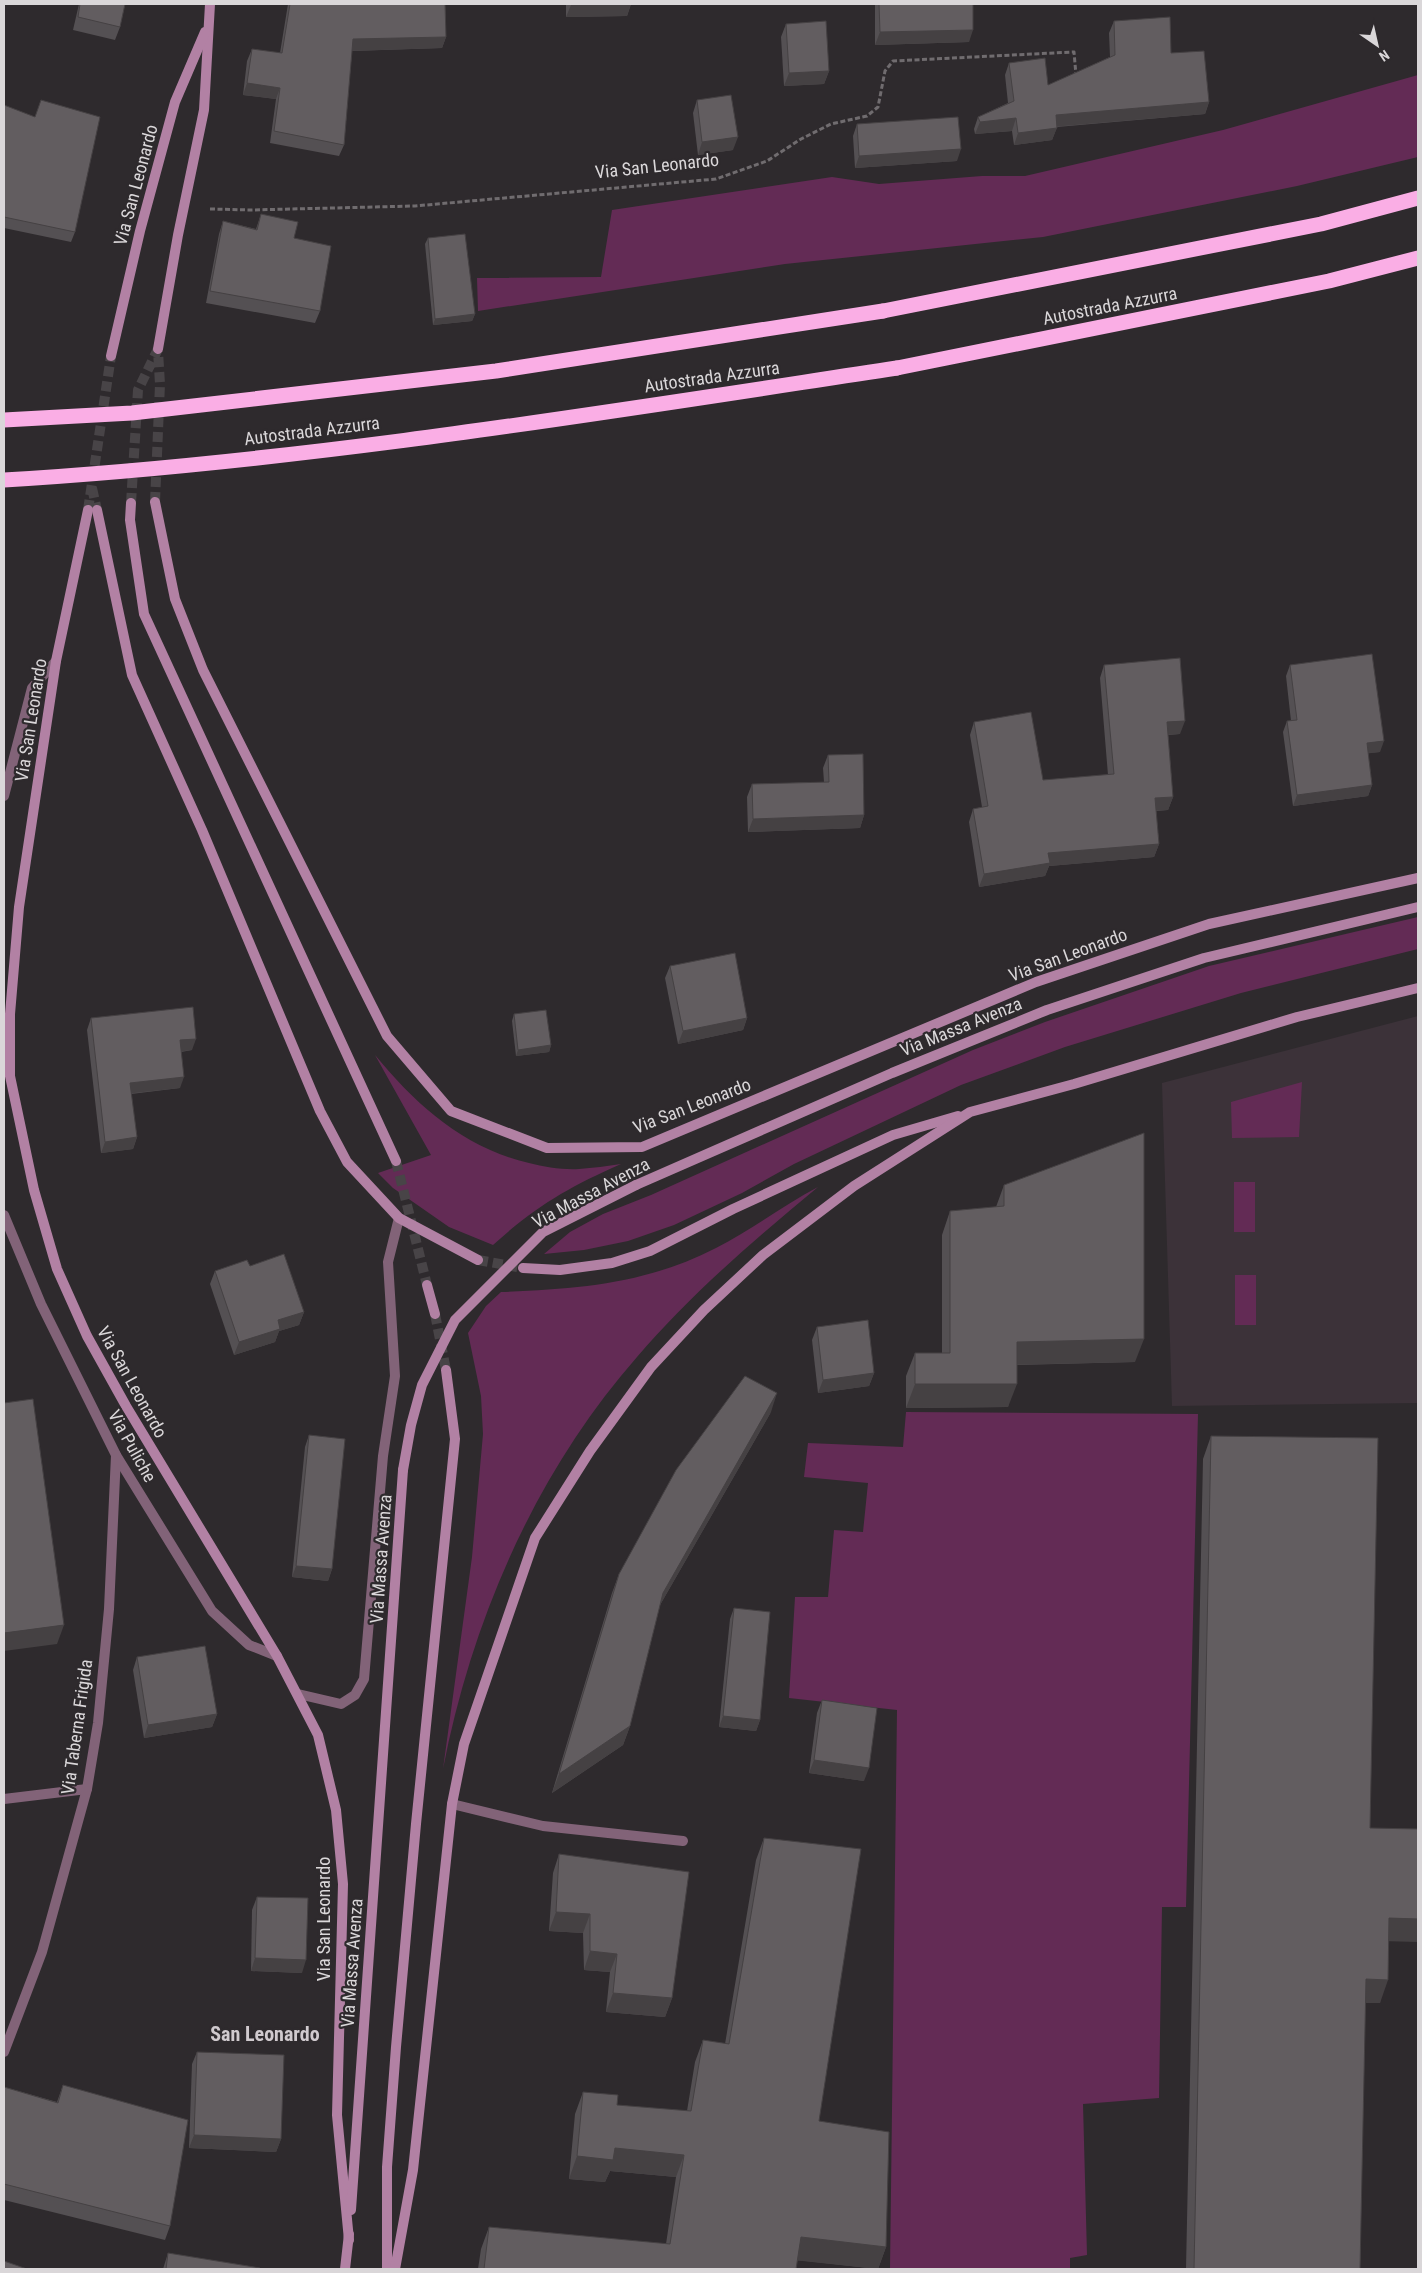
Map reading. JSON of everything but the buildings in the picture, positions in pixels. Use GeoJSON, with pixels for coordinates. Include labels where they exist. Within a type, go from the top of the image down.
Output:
{"type":"FeatureCollection","features":[{"type":"Feature","properties":{"kind":"highway"},"geometry":{"type":"LineString","coordinates":[[4,420],[132,413],[496,371],[883,310],[1321,224],[1418,198]]}},
{"type":"Feature","properties":{"kind":"highway","name":"Autostrada Azzurra"},"geometry":{"type":"LineString","coordinates":[[4,480],[121,473],[491,429],[897,368],[1330,281],[1418,258]]}},
{"type":"Feature","properties":{"kind":"main road","name":"Via San Leonardo"},"geometry":{"type":"LineString","coordinates":[[158,349],[204,110],[210,4]]}},
{"type":"Feature","properties":{"kind":"main road","name":"Via San Leonardo"},"geometry":{"type":"LineString","coordinates":[[111,356],[140,231],[175,102],[208,26]]}},
{"type":"Feature","properties":{"kind":"main road","name":"Via San Leonardo"},"geometry":{"type":"LineString","coordinates":[[155,502],[175,598],[203,670],[387,1036],[451,1111],[547,1148],[642,1147],[1036,982],[1209,924],[1418,878]]}},
{"type":"Feature","properties":{"kind":"main road"},"geometry":{"type":"LineString","coordinates":[[131,503],[130,520],[144,614],[396,1161]]}},
{"type":"Feature","properties":{"kind":"main road","name":"Via San Leonardo"},"geometry":{"type":"LineString","coordinates":[[349,2240],[336,2114],[343,1884],[336,1810],[318,1735],[277,1656],[126,1406],[87,1336],[57,1269],[32,1180],[10,1076],[10,1014],[19,907],[56,661],[92,510],[132,675],[202,830],[320,1111],[347,1162],[399,1218],[478,1260]]}},
{"type":"Feature","properties":{"kind":"main road","name":"Via Massa Avenza"},"geometry":{"type":"LineString","coordinates":[[345,2269],[349,2240],[404,1470],[410,1425],[422,1385],[455,1320],[543,1232],[636,1184],[892,1073],[1046,1010],[1204,958],[1418,907]]}},
{"type":"Feature","properties":{"kind":"main road"},"geometry":{"type":"LineString","coordinates":[[523,1268],[560,1270],[612,1263],[650,1251],[733,1209],[893,1135],[1074,1084],[1297,1017],[1418,988]]}},
{"type":"Feature","properties":{"kind":"main road"},"geometry":{"type":"LineString","coordinates":[[395,2269],[413,2170],[452,1804],[464,1744],[536,1538],[590,1451],[651,1367],[704,1310],[762,1255],[854,1186],[970,1112]]}},
{"type":"Feature","properties":{"kind":"main road"},"geometry":{"type":"LineString","coordinates":[[427,1285],[434,1314]]}},
{"type":"Feature","properties":{"kind":"main road"},"geometry":{"type":"LineString","coordinates":[[387,2269],[388,2167],[396,2047],[416,1824],[456,1439],[446,1370]]}},
{"type":"Feature","properties":{"kind":"street"},"geometry":{"type":"LineString","coordinates":[[4,796],[32,688],[56,661]]}},
{"type":"Feature","properties":{"kind":"street","name":"Via Puliche"},"geometry":{"type":"LineString","coordinates":[[4,1215],[41,1304],[116,1455],[212,1611],[248,1645],[277,1656]]}},
{"type":"Feature","properties":{"kind":"street"},"geometry":{"type":"LineString","coordinates":[[298,1694],[341,1704],[355,1695],[364,1679],[383,1456],[395,1376],[388,1262],[399,1218]]}},
{"type":"Feature","properties":{"kind":"street","name":"Via Taberna Frigida"},"geometry":{"type":"LineString","coordinates":[[4,2052],[42,1952],[87,1789],[98,1723],[109,1609],[116,1455]]}},
{"type":"Feature","properties":{"kind":"street"},"geometry":{"type":"LineString","coordinates":[[4,1799],[87,1789]]}},
{"type":"Feature","properties":{"kind":"street"},"geometry":{"type":"LineString","coordinates":[[452,1804],[543,1826],[682,1841]]}},
{"type":"Feature","properties":{"kind":"path","name":"Via San Leonardo"},"geometry":{"type":"LineString","coordinates":[[184,208],[251,210],[415,206],[716,179],[767,161],[801,139],[831,124],[867,116],[878,107],[885,72],[893,61],[1074,52],[1077,81]]}},
{"type":"Feature","properties":{"kind":"shaded area"},"geometry":{"type":"Polygon","coordinates":[[[1418,75],[1418,157],[1297,186],[1043,237],[785,264],[478,311],[477,278],[601,277],[612,210],[832,177],[879,184],[982,176],[1025,176],[1223,130],[1418,75]]]}},
{"type":"Feature","properties":{"kind":"shaded area"},"geometry":{"type":"Polygon","coordinates":[[[1418,917],[1418,949],[1241,993],[1065,1047],[961,1085],[794,1164],[742,1193],[674,1225],[628,1241],[584,1250],[544,1254],[570,1232],[603,1214],[651,1195],[973,1050],[1045,1022],[1209,966],[1418,917]]]}},
{"type":"Feature","properties":{"kind":"shaded area"},"geometry":{"type":"Polygon","coordinates":[[[1418,1016],[1418,1403],[1172,1406],[1162,1083],[1418,1016]]]}},
{"type":"Feature","properties":{"kind":"shaded area"},"geometry":{"type":"Polygon","coordinates":[[[375,1055],[407,1091],[425,1107],[443,1122],[483,1147],[505,1156],[554,1168],[579,1169],[621,1164],[554,1198],[524,1219],[493,1245],[449,1227],[393,1188],[378,1173],[431,1155],[375,1055]]]}},
{"type":"Feature","properties":{"kind":"shaded area"},"geometry":{"type":"Polygon","coordinates":[[[1302,1082],[1299,1137],[1232,1138],[1231,1102],[1302,1082]]]}},
{"type":"Feature","properties":{"kind":"shaded area"},"geometry":{"type":"Polygon","coordinates":[[[1234,1182],[1255,1182],[1255,1232],[1234,1232],[1234,1182]]]}},
{"type":"Feature","properties":{"kind":"shaded area"},"geometry":{"type":"Polygon","coordinates":[[[818,1187],[747,1247],[679,1311],[637,1357],[601,1402],[568,1449],[539,1498],[513,1550],[490,1603],[471,1658],[443,1769],[472,1557],[483,1434],[481,1396],[468,1333],[486,1306],[501,1292],[584,1286],[638,1277],[664,1270],[716,1248],[818,1187]]]}},
{"type":"Feature","properties":{"kind":"shaded area"},"geometry":{"type":"Polygon","coordinates":[[[1235,1275],[1256,1275],[1256,1325],[1235,1325],[1235,1275]]]}},
{"type":"Feature","properties":{"kind":"shaded area"},"geometry":{"type":"Polygon","coordinates":[[[906,1412],[1198,1414],[1186,1907],[1162,1907],[1159,2098],[1083,2104],[1087,2255],[1070,2258],[1070,2269],[890,2269],[897,1710],[789,1698],[795,1597],[828,1597],[834,1530],[863,1532],[868,1483],[804,1477],[808,1443],[903,1447],[906,1412]]]}},
{"type":"Feature","properties":{"kind":"tunnel"},"geometry":{"type":"LineString","coordinates":[[131,503],[138,390],[158,349]]}},
{"type":"Feature","properties":{"kind":"tunnel"},"geometry":{"type":"LineString","coordinates":[[155,502],[160,384],[158,351]]}},
{"type":"Feature","properties":{"kind":"tunnel"},"geometry":{"type":"LineString","coordinates":[[88,510],[111,356]]}},
{"type":"Feature","properties":{"kind":"tunnel"},"geometry":{"type":"LineString","coordinates":[[92,488],[97,510]]}},
{"type":"Feature","properties":{"kind":"tunnel"},"geometry":{"type":"LineString","coordinates":[[396,1161],[427,1285]]}},
{"type":"Feature","properties":{"kind":"tunnel"},"geometry":{"type":"LineString","coordinates":[[478,1260],[523,1268]]}},
{"type":"Feature","properties":{"kind":"tunnel"},"geometry":{"type":"LineString","coordinates":[[435,1314],[446,1370]]}},
{"type":"Feature","properties":{"kind":"district","name":"San Leonardo"},"geometry":{"type":"Point","coordinates":[265,2034]}}]}
